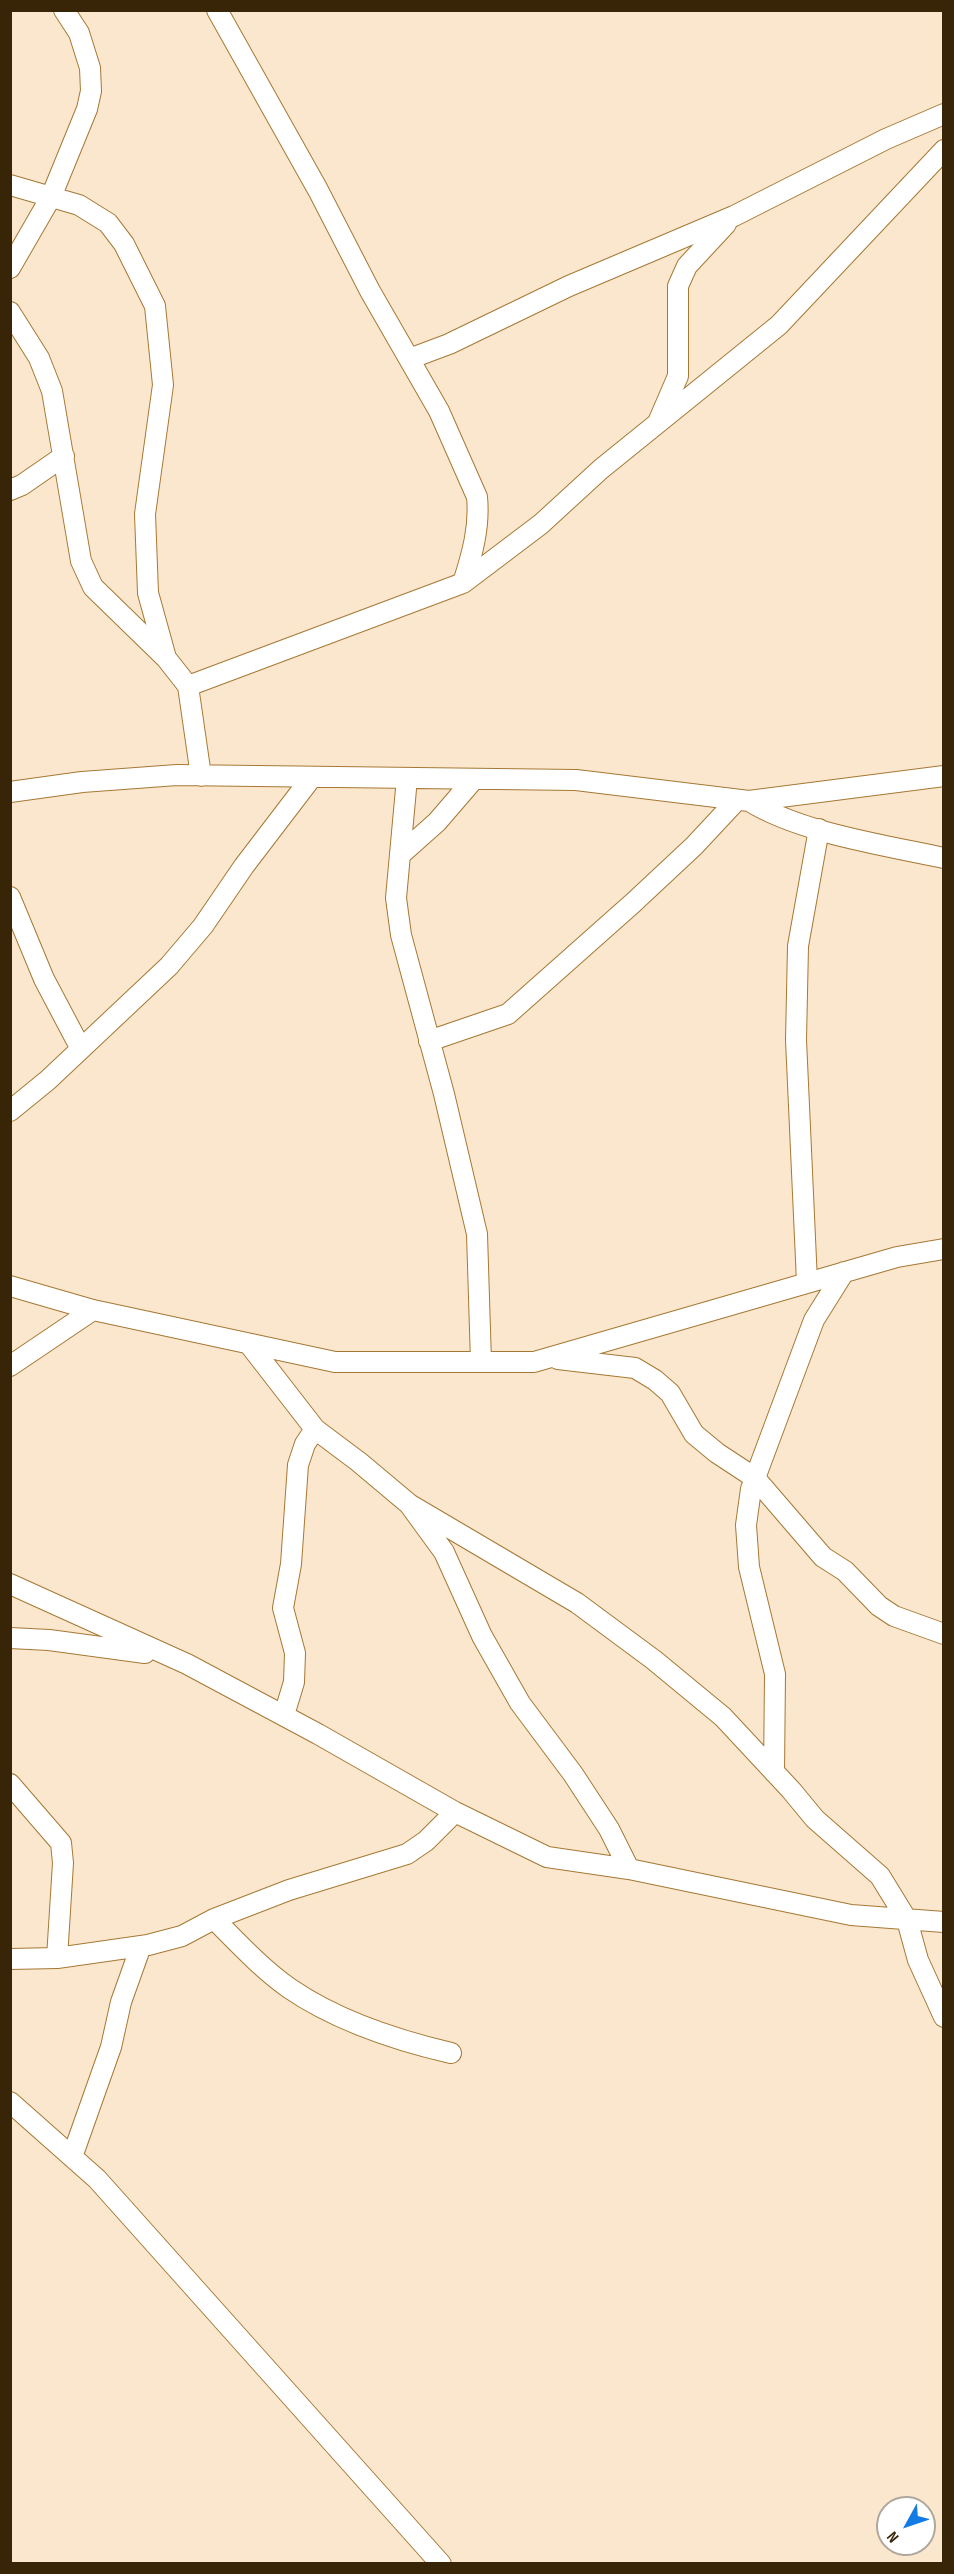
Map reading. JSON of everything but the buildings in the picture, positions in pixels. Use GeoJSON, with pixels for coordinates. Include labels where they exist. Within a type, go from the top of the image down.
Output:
{"type":"FeatureCollection","features":[{"type":"Feature","properties":{"kind":"street"},"geometry":{"type":"LineString","coordinates":[[10,268],[51,197],[87,109],[91,91],[90,69],[79,33],[64,10]]}},
{"type":"Feature","properties":{"kind":"street"},"geometry":{"type":"LineString","coordinates":[[217,10],[318,190],[370,291],[439,411],[477,497],[478,511],[473,550],[463,584]]}},
{"type":"Feature","properties":{"kind":"street"},"geometry":{"type":"LineString","coordinates":[[409,359],[449,344],[569,286],[734,216],[886,139],[944,114]]}},
{"type":"Feature","properties":{"kind":"street"},"geometry":{"type":"LineString","coordinates":[[188,686],[463,584],[541,524],[601,469],[779,325],[944,150]]}},
{"type":"Feature","properties":{"kind":"street"},"geometry":{"type":"LineString","coordinates":[[10,185],[79,205],[108,223],[124,244],[155,306],[163,385],[145,514],[148,594],[166,658]]}},
{"type":"Feature","properties":{"kind":"street"},"geometry":{"type":"LineString","coordinates":[[658,423],[678,376],[678,286],[687,266],[734,216]]}},
{"type":"Feature","properties":{"kind":"street"},"geometry":{"type":"LineString","coordinates":[[10,312],[39,358],[52,391],[81,561],[93,587],[166,658],[188,686],[201,776]]}},
{"type":"Feature","properties":{"kind":"street"},"geometry":{"type":"LineString","coordinates":[[10,490],[64,456]]}},
{"type":"Feature","properties":{"kind":"street"},"geometry":{"type":"LineString","coordinates":[[10,792],[82,782],[201,776],[576,780],[742,801],[944,776]]}},
{"type":"Feature","properties":{"kind":"street"},"geometry":{"type":"LineString","coordinates":[[10,1111],[169,966],[203,926],[244,866],[312,777]]}},
{"type":"Feature","properties":{"kind":"street"},"geometry":{"type":"LineString","coordinates":[[407,778],[396,898],[401,935],[444,1094],[477,1234],[481,1362]]}},
{"type":"Feature","properties":{"kind":"street"},"geometry":{"type":"LineString","coordinates":[[401,854],[438,822],[474,779]]}},
{"type":"Feature","properties":{"kind":"street"},"geometry":{"type":"LineString","coordinates":[[742,801],[819,829],[944,858]]}},
{"type":"Feature","properties":{"kind":"street"},"geometry":{"type":"LineString","coordinates":[[429,1041],[508,1014],[642,895],[742,801]]}},
{"type":"Feature","properties":{"kind":"street"},"geometry":{"type":"LineString","coordinates":[[807,1282],[796,1052],[798,958],[819,829]]}},
{"type":"Feature","properties":{"kind":"street"},"geometry":{"type":"LineString","coordinates":[[10,897],[44,979],[81,1048]]}},
{"type":"Feature","properties":{"kind":"street"},"geometry":{"type":"LineString","coordinates":[[10,1286],[93,1310],[335,1362],[534,1362],[897,1257],[944,1249]]}},
{"type":"Feature","properties":{"kind":"street"},"geometry":{"type":"LineString","coordinates":[[774,1772],[775,1674],[749,1568],[746,1525],[756,1478],[814,1320],[844,1272]]}},
{"type":"Feature","properties":{"kind":"street"},"geometry":{"type":"LineString","coordinates":[[10,1366],[93,1310]]}},
{"type":"Feature","properties":{"kind":"street"},"geometry":{"type":"LineString","coordinates":[[249,1344],[315,1429],[359,1462],[408,1504],[577,1603],[654,1660],[723,1717],[815,1819],[880,1876],[907,1920],[918,1960],[944,2017]]}},
{"type":"Feature","properties":{"kind":"street"},"geometry":{"type":"LineString","coordinates":[[549,1358],[635,1368],[655,1380],[670,1393],[694,1434],[717,1453],[756,1478],[823,1557],[845,1571],[879,1606],[894,1616],[944,1634]]}},
{"type":"Feature","properties":{"kind":"street"},"geometry":{"type":"LineString","coordinates":[[284,1716],[294,1682],[295,1653],[283,1608],[291,1564],[298,1465],[304,1444],[315,1429]]}},
{"type":"Feature","properties":{"kind":"street"},"geometry":{"type":"LineString","coordinates":[[408,1504],[444,1552],[482,1636],[520,1703],[573,1774],[609,1829],[629,1869]]}},
{"type":"Feature","properties":{"kind":"street"},"geometry":{"type":"LineString","coordinates":[[10,1584],[168,1656],[284,1716],[455,1812],[547,1857],[629,1869],[851,1915],[944,1922]]}},
{"type":"Feature","properties":{"kind":"street"},"geometry":{"type":"LineString","coordinates":[[10,1638],[48,1640],[168,1656]]}},
{"type":"Feature","properties":{"kind":"street"},"geometry":{"type":"LineString","coordinates":[[10,1784],[61,1843],[63,1863],[57,1958]]}},
{"type":"Feature","properties":{"kind":"street"},"geometry":{"type":"LineString","coordinates":[[10,1959],[57,1958],[141,1946],[182,1936],[214,1919],[289,1890],[407,1854],[426,1841],[455,1812]]}},
{"type":"Feature","properties":{"kind":"street"},"geometry":{"type":"LineString","coordinates":[[214,1919],[256,1961],[290,1988],[358,2025],[451,2053]]}},
{"type":"Feature","properties":{"kind":"street"},"geometry":{"type":"LineString","coordinates":[[72,2157],[111,2047],[121,2002],[141,1946]]}},
{"type":"Feature","properties":{"kind":"street"},"geometry":{"type":"LineString","coordinates":[[10,2102],[97,2179],[441,2564]]}}]}
